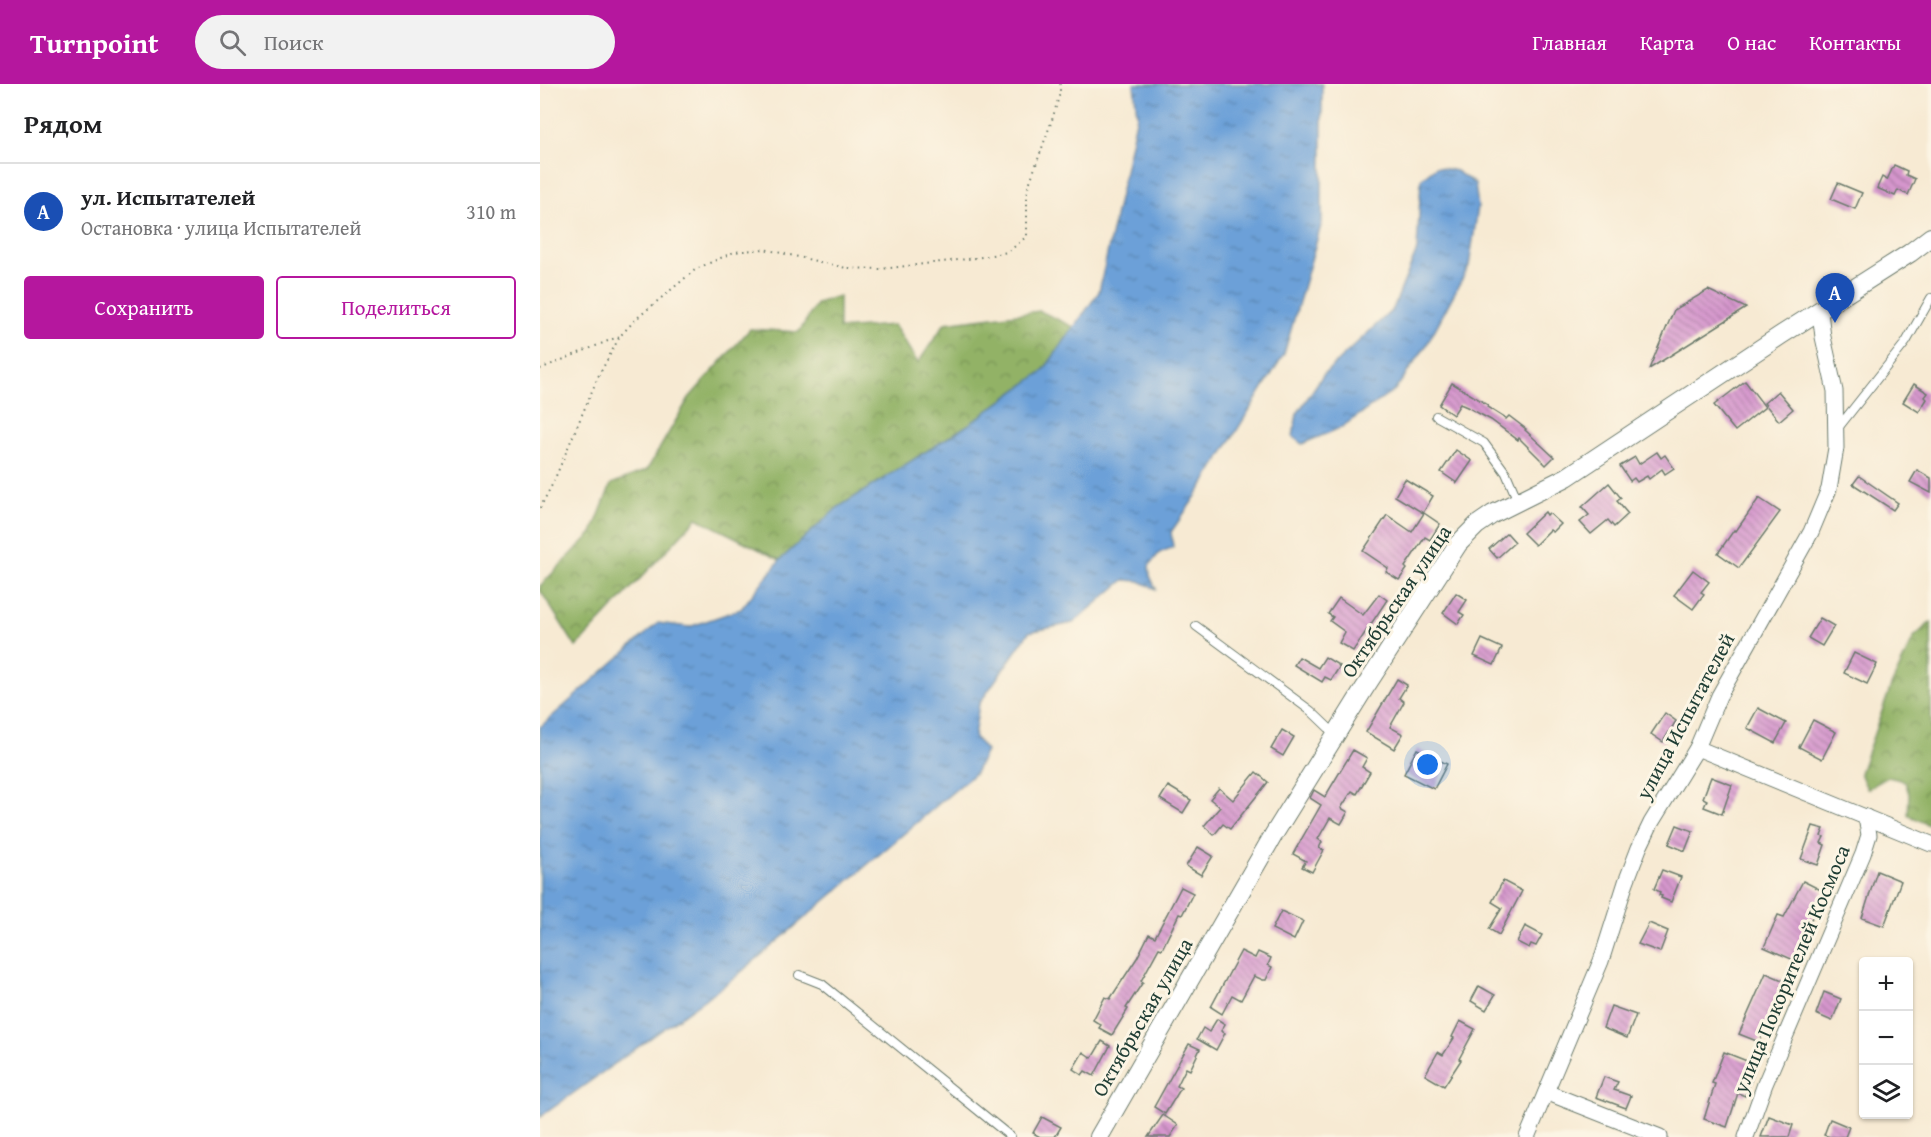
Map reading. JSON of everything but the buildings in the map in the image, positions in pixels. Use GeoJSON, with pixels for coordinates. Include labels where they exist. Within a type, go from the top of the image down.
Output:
{"type":"FeatureCollection","features":[{"type":"Feature","properties":{"kind":"street","name":"Октябрьская улица"},"geometry":{"type":"LineString","coordinates":[[1099,1137],[1274,834],[1458,544],[1477,525],[1493,514],[1567,477],[1931,237]]}},
{"type":"Feature","properties":{"kind":"street","name":"улица Испытателей"},"geometry":{"type":"LineString","coordinates":[[1527,1137],[1601,961],[1639,848],[1651,823],[1696,748],[1719,696],[1811,532],[1829,489],[1836,448],[1835,392],[1820,312]]}},
{"type":"Feature","properties":{"kind":"street"},"geometry":{"type":"LineString","coordinates":[[1696,748],[1931,844]]}},
{"type":"Feature","properties":{"kind":"street","name":"улица Покорителей Космоса"},"geometry":{"type":"LineString","coordinates":[[1746,1137],[1765,1084],[1863,854],[1869,835],[1866,817]]}},
{"type":"Feature","properties":{"kind":"street"},"geometry":{"type":"LineString","coordinates":[[1546,1092],[1660,1137]]}},
{"type":"Feature","properties":{"kind":"lane"},"geometry":{"type":"LineString","coordinates":[[1836,431],[1906,342],[1931,298]]}},
{"type":"Feature","properties":{"kind":"lane"},"geometry":{"type":"LineString","coordinates":[[1436,416],[1484,443],[1506,473],[1518,501]]}},
{"type":"Feature","properties":{"kind":"lane"},"geometry":{"type":"LineString","coordinates":[[1196,626],[1311,711],[1336,735]]}},
{"type":"Feature","properties":{"kind":"lane"},"geometry":{"type":"LineString","coordinates":[[799,975],[822,984],[1011,1137]]}},
{"type":"Feature","properties":{"kind":"path"},"geometry":{"type":"LineString","coordinates":[[540,508],[598,377],[620,336],[636,319],[696,269],[734,252],[764,249],[846,268],[881,269],[1008,252],[1027,236],[1027,190],[1058,102],[1060,84]]}},
{"type":"Feature","properties":{"kind":"path"},"geometry":{"type":"LineString","coordinates":[[540,369],[620,336]]}},
{"type":"Feature","properties":{"kind":"green space"},"geometry":{"type":"Polygon","coordinates":[[[839,296],[839,329],[894,325],[918,363],[945,323],[1040,311],[1074,327],[1043,371],[968,425],[837,508],[780,560],[697,518],[576,647],[540,590],[540,586],[592,533],[611,484],[647,470],[689,398],[750,329],[799,332],[817,303],[839,296]]]}},
{"type":"Feature","properties":{"kind":"green space"},"geometry":{"type":"Polygon","coordinates":[[[1931,622],[1931,826],[1908,815],[1909,794],[1905,781],[1888,777],[1867,789],[1860,773],[1891,686],[1914,637],[1931,622]]]}},
{"type":"Feature","properties":{"kind":"water"},"geometry":{"type":"Polygon","coordinates":[[[1134,84],[1322,84],[1322,222],[1284,354],[1200,490],[1171,532],[1173,547],[1159,553],[1149,566],[1150,576],[1156,589],[1139,581],[1124,580],[1073,623],[1029,632],[979,704],[974,736],[986,751],[975,773],[733,979],[540,1117],[540,727],[658,623],[689,627],[741,609],[780,560],[837,508],[968,425],[1043,371],[1099,292],[1137,115],[1134,84]]]}},
{"type":"Feature","properties":{"kind":"water"},"geometry":{"type":"Polygon","coordinates":[[[1436,167],[1456,171],[1475,184],[1478,207],[1469,266],[1426,346],[1395,390],[1340,428],[1302,444],[1293,437],[1297,414],[1323,375],[1393,309],[1417,250],[1421,179],[1436,167]]]}},
{"type":"Feature","properties":{"kind":"place","name":"ул. Испытателей"},"geometry":{"type":"Point","coordinates":[1835,323]}}]}
